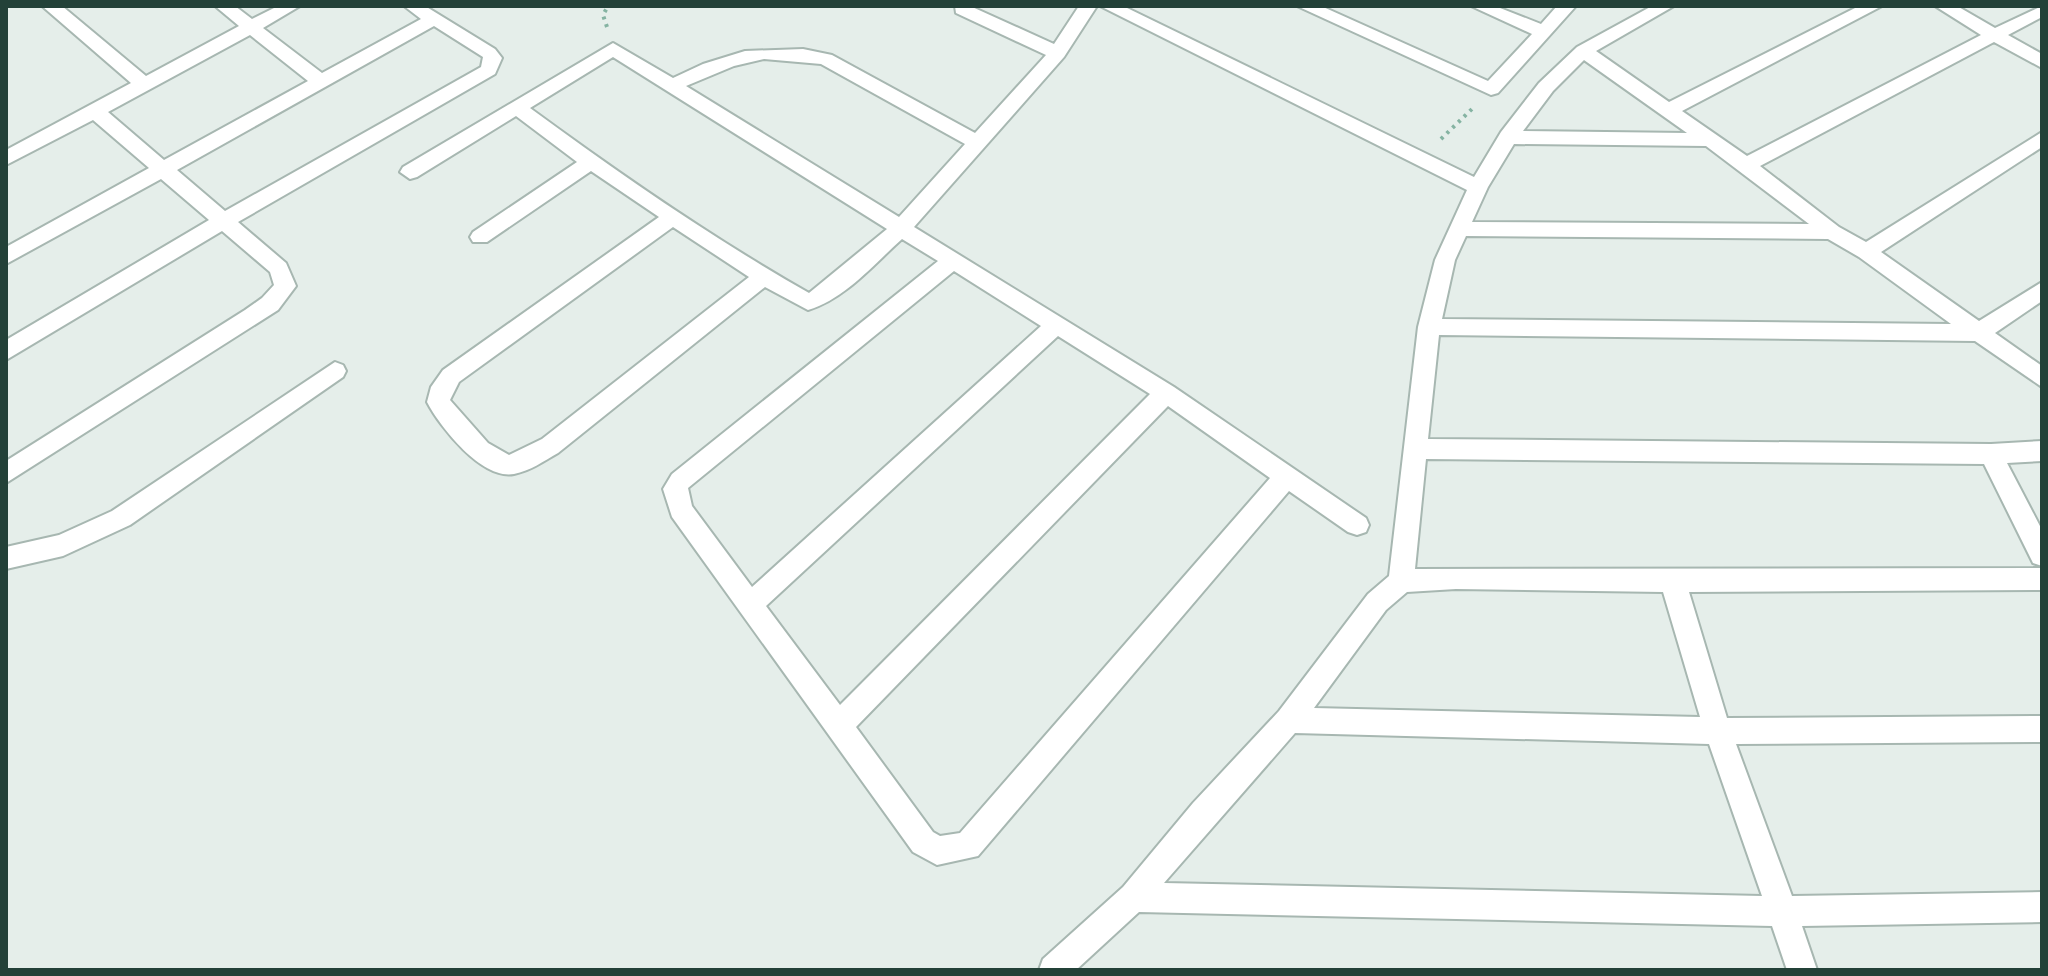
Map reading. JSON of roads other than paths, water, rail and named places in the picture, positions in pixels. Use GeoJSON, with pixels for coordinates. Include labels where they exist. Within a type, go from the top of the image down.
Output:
{"type":"FeatureCollection","features":[{"type":"Feature","properties":{"kind":"street"},"geometry":{"type":"LineString","coordinates":[[51,6],[146,86]]}},
{"type":"Feature","properties":{"kind":"street"},"geometry":{"type":"LineString","coordinates":[[224,6],[320,81]]}},
{"type":"Feature","properties":{"kind":"street"},"geometry":{"type":"LineString","coordinates":[[6,133],[14,153],[146,86],[291,6]]}},
{"type":"Feature","properties":{"kind":"street"},"geometry":{"type":"LineString","coordinates":[[6,351],[221,222],[489,70],[493,58],[489,53],[413,6]]}},
{"type":"Feature","properties":{"kind":"street"},"geometry":{"type":"LineString","coordinates":[[518,108],[591,162],[764,277],[808,302],[820,297],[902,227],[1058,53],[1088,6]]}},
{"type":"Feature","properties":{"kind":"street"},"geometry":{"type":"LineString","coordinates":[[1109,6],[1140,12],[1419,160],[1478,187]]}},
{"type":"Feature","properties":{"kind":"street"},"geometry":{"type":"LineString","coordinates":[[1306,6],[1491,89],[1567,6]]}},
{"type":"Feature","properties":{"kind":"street"},"geometry":{"type":"LineString","coordinates":[[1480,6],[1544,32]]}},
{"type":"Feature","properties":{"kind":"street"},"geometry":{"type":"LineString","coordinates":[[1401,581],[1429,327],[1445,260],[1478,187],[1508,137],[1546,87],[1583,51],[1665,6]]}},
{"type":"Feature","properties":{"kind":"street"},"geometry":{"type":"LineString","coordinates":[[1669,110],[1873,6]]}},
{"type":"Feature","properties":{"kind":"street"},"geometry":{"type":"LineString","coordinates":[[1944,6],[2042,62]]}},
{"type":"Feature","properties":{"kind":"street"},"geometry":{"type":"LineString","coordinates":[[962,9],[1058,53]]}},
{"type":"Feature","properties":{"kind":"street"},"geometry":{"type":"LineString","coordinates":[[1746,165],[2042,10]]}},
{"type":"Feature","properties":{"kind":"street"},"geometry":{"type":"LineString","coordinates":[[6,256],[434,19]]}},
{"type":"Feature","properties":{"kind":"street"},"geometry":{"type":"LineString","coordinates":[[410,172],[613,49],[1166,393],[1357,525]]}},
{"type":"Feature","properties":{"kind":"street"},"geometry":{"type":"LineString","coordinates":[[1583,51],[1746,165],[1832,232],[1866,252],[2042,378]]}},
{"type":"Feature","properties":{"kind":"street"},"geometry":{"type":"LineString","coordinates":[[670,87],[705,69],[754,52],[799,53],[826,59],[976,142]]}},
{"type":"Feature","properties":{"kind":"street"},"geometry":{"type":"LineString","coordinates":[[6,473],[253,316],[280,295],[285,278],[279,268],[221,222],[96,112]]}},
{"type":"Feature","properties":{"kind":"street"},"geometry":{"type":"LineString","coordinates":[[1508,137],[1709,140]]}},
{"type":"Feature","properties":{"kind":"street"},"geometry":{"type":"LineString","coordinates":[[1866,252],[2042,138]]}},
{"type":"Feature","properties":{"kind":"street"},"geometry":{"type":"LineString","coordinates":[[480,237],[591,162]]}},
{"type":"Feature","properties":{"kind":"street"},"geometry":{"type":"LineString","coordinates":[[674,216],[461,368],[442,387],[438,402],[485,456],[498,464],[510,465],[550,446],[764,277]]}},
{"type":"Feature","properties":{"kind":"street"},"geometry":{"type":"LineString","coordinates":[[1461,229],[1832,232]]}},
{"type":"Feature","properties":{"kind":"street"},"geometry":{"type":"LineString","coordinates":[[954,260],[680,481],[675,489],[675,499],[681,510],[923,842],[937,851],[968,846],[1285,478]]}},
{"type":"Feature","properties":{"kind":"street"},"geometry":{"type":"LineString","coordinates":[[1429,327],[1978,333],[2042,290]]}},
{"type":"Feature","properties":{"kind":"street"},"geometry":{"type":"LineString","coordinates":[[750,605],[1057,324]]}},
{"type":"Feature","properties":{"kind":"street"},"geometry":{"type":"LineString","coordinates":[[6,558],[63,545],[121,518],[335,371]]}},
{"type":"Feature","properties":{"kind":"street"},"geometry":{"type":"LineString","coordinates":[[838,726],[1166,393]]}},
{"type":"Feature","properties":{"kind":"street"},"geometry":{"type":"LineString","coordinates":[[1417,449],[1991,454],[2042,451]]}},
{"type":"Feature","properties":{"kind":"street"},"geometry":{"type":"LineString","coordinates":[[1991,454],[2042,555]]}},
{"type":"Feature","properties":{"kind":"street"},"geometry":{"type":"LineString","coordinates":[[1054,970],[1133,897],[1203,813],[1289,720],[1377,602],[1401,581],[1456,578],[1673,581],[2042,579]]}},
{"type":"Feature","properties":{"kind":"street"},"geometry":{"type":"LineString","coordinates":[[1673,581],[1718,731],[1802,970]]}},
{"type":"Feature","properties":{"kind":"street"},"geometry":{"type":"LineString","coordinates":[[1289,720],[1718,731],[2042,729]]}},
{"type":"Feature","properties":{"kind":"street"},"geometry":{"type":"LineString","coordinates":[[1133,897],[1783,911],[2042,907]]}}]}
